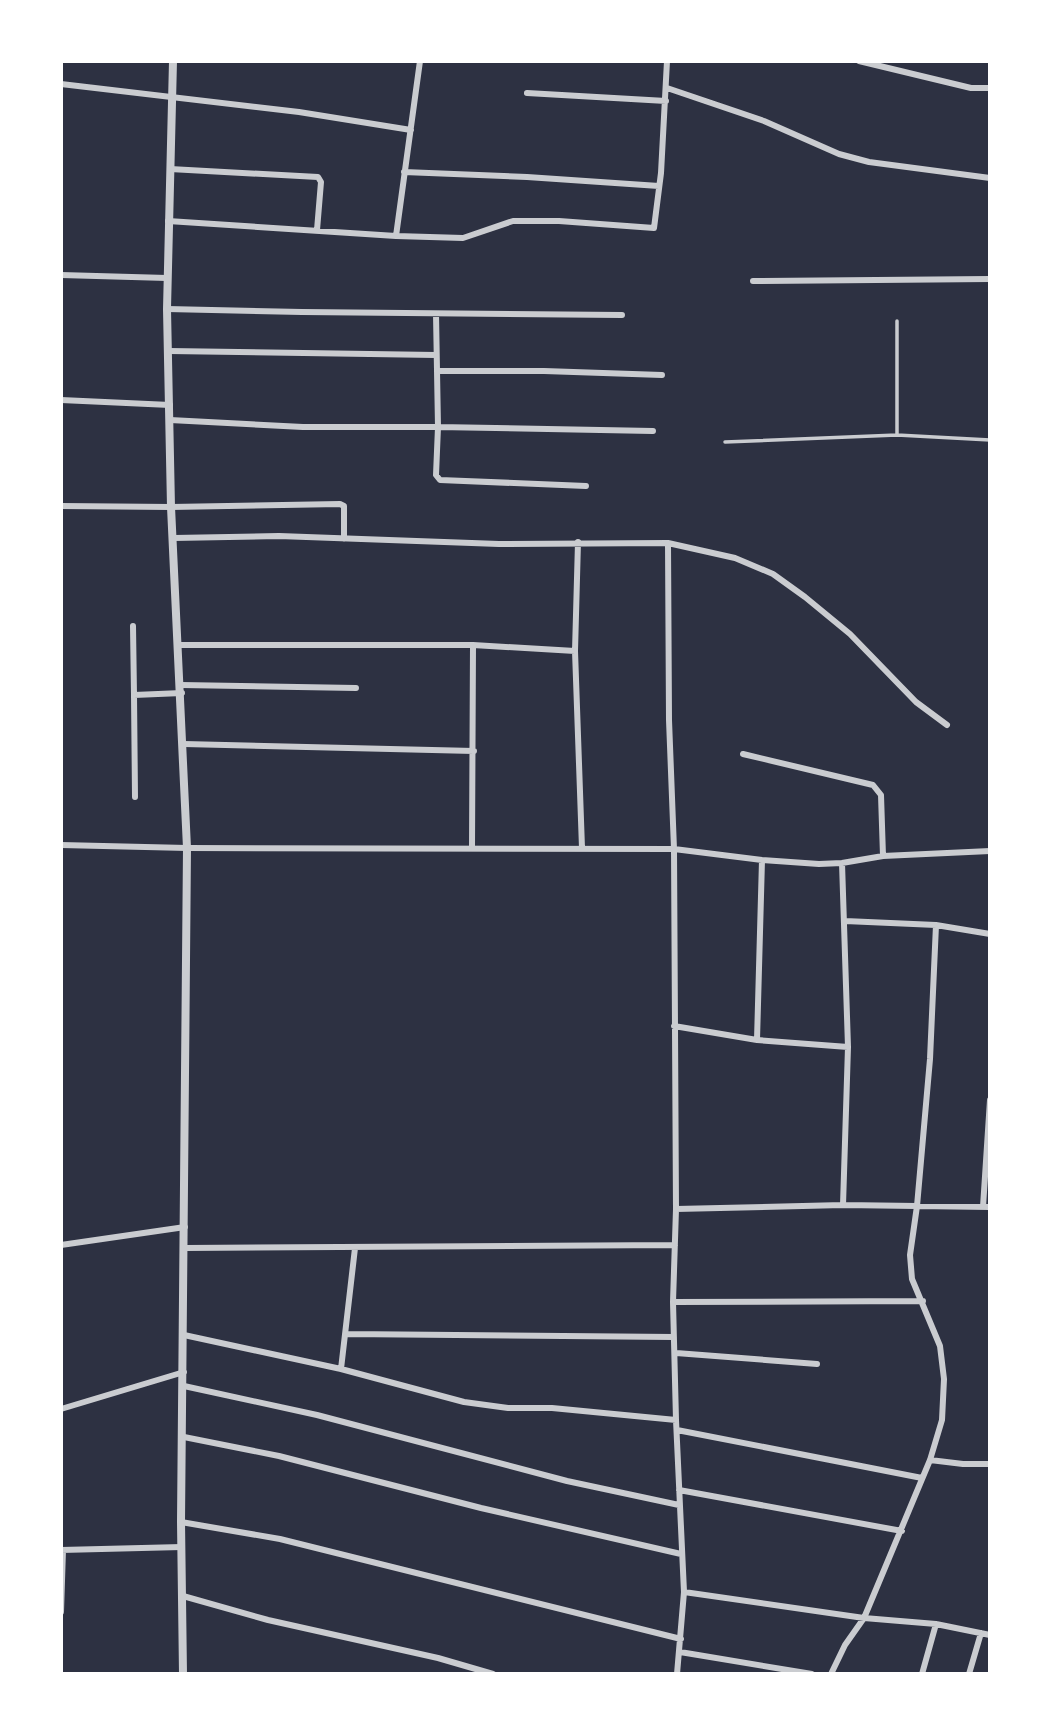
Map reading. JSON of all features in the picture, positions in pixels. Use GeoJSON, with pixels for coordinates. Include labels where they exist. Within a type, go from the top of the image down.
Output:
{"type":"FeatureCollection","features":[{"type":"Feature","properties":{"kind":"street"},"geometry":{"type":"LineString","coordinates":[[173,61],[167,309],[171,507],[180,645],[187,848],[186,1227],[181,1522],[183,1674]]}},
{"type":"Feature","properties":{"kind":"street"},"geometry":{"type":"LineString","coordinates":[[396,236],[420,61]]}},
{"type":"Feature","properties":{"kind":"street"},"geometry":{"type":"LineString","coordinates":[[169,221],[463,238],[513,221],[559,221],[654,228],[666,102],[667,61]]}},
{"type":"Feature","properties":{"kind":"street"},"geometry":{"type":"LineString","coordinates":[[859,61],[971,88],[990,88]]}},
{"type":"Feature","properties":{"kind":"street"},"geometry":{"type":"LineString","coordinates":[[61,84],[299,112],[411,130]]}},
{"type":"Feature","properties":{"kind":"street"},"geometry":{"type":"LineString","coordinates":[[667,88],[764,121],[839,154],[869,162],[990,178]]}},
{"type":"Feature","properties":{"kind":"street"},"geometry":{"type":"LineString","coordinates":[[527,93],[666,102]]}},
{"type":"Feature","properties":{"kind":"street"},"geometry":{"type":"LineString","coordinates":[[170,169],[318,177],[321,182],[317,230]]}},
{"type":"Feature","properties":{"kind":"street"},"geometry":{"type":"LineString","coordinates":[[404,172],[659,186]]}},
{"type":"Feature","properties":{"kind":"street"},"geometry":{"type":"LineString","coordinates":[[61,275],[167,278]]}},
{"type":"Feature","properties":{"kind":"street"},"geometry":{"type":"LineString","coordinates":[[753,281],[990,279]]}},
{"type":"Feature","properties":{"kind":"street"},"geometry":{"type":"LineString","coordinates":[[167,309],[622,315]]}},
{"type":"Feature","properties":{"kind":"street"},"geometry":{"type":"LineString","coordinates":[[436,314],[436,475],[440,480],[586,486]]}},
{"type":"Feature","properties":{"kind":"street"},"geometry":{"type":"LineString","coordinates":[[169,351],[436,355]]}},
{"type":"Feature","properties":{"kind":"street"},"geometry":{"type":"LineString","coordinates":[[437,371],[662,375]]}},
{"type":"Feature","properties":{"kind":"street"},"geometry":{"type":"LineString","coordinates":[[61,400],[170,405]]}},
{"type":"Feature","properties":{"kind":"street"},"geometry":{"type":"LineString","coordinates":[[170,420],[303,428],[438,427],[653,431]]}},
{"type":"Feature","properties":{"kind":"street"},"geometry":{"type":"LineString","coordinates":[[61,506],[340,504],[345,511],[344,539]]}},
{"type":"Feature","properties":{"kind":"street"},"geometry":{"type":"LineString","coordinates":[[174,538],[279,536],[499,544],[668,543],[735,558],[774,574],[850,634],[916,702],[947,725]]}},
{"type":"Feature","properties":{"kind":"street"},"geometry":{"type":"LineString","coordinates":[[578,542],[575,652],[582,848]]}},
{"type":"Feature","properties":{"kind":"street"},"geometry":{"type":"LineString","coordinates":[[668,543],[669,720],[674,849],[676,1209],[673,1302],[684,1592],[677,1674]]}},
{"type":"Feature","properties":{"kind":"street"},"geometry":{"type":"LineString","coordinates":[[133,626],[135,797]]}},
{"type":"Feature","properties":{"kind":"street"},"geometry":{"type":"LineString","coordinates":[[180,645],[472,645],[575,652]]}},
{"type":"Feature","properties":{"kind":"street"},"geometry":{"type":"LineString","coordinates":[[472,645],[472,847]]}},
{"type":"Feature","properties":{"kind":"street"},"geometry":{"type":"LineString","coordinates":[[134,695],[181,689],[356,688]]}},
{"type":"Feature","properties":{"kind":"street"},"geometry":{"type":"LineString","coordinates":[[184,744],[474,751]]}},
{"type":"Feature","properties":{"kind":"street"},"geometry":{"type":"LineString","coordinates":[[743,754],[873,785],[881,795],[883,856]]}},
{"type":"Feature","properties":{"kind":"street"},"geometry":{"type":"LineString","coordinates":[[61,845],[187,848],[674,849],[762,860],[842,863],[883,856],[990,851]]}},
{"type":"Feature","properties":{"kind":"street"},"geometry":{"type":"LineString","coordinates":[[757,1040],[762,860]]}},
{"type":"Feature","properties":{"kind":"street"},"geometry":{"type":"LineString","coordinates":[[842,863],[848,1047],[843,1205]]}},
{"type":"Feature","properties":{"kind":"street"},"geometry":{"type":"LineString","coordinates":[[845,921],[936,925],[990,934]]}},
{"type":"Feature","properties":{"kind":"street"},"geometry":{"type":"LineString","coordinates":[[831,1674],[845,1645],[864,1618],[930,1460],[942,1420],[944,1379],[940,1346],[912,1279],[910,1255],[930,1059],[936,925]]}},
{"type":"Feature","properties":{"kind":"street"},"geometry":{"type":"LineString","coordinates":[[674,1026],[757,1040],[848,1047]]}},
{"type":"Feature","properties":{"kind":"street"},"geometry":{"type":"LineString","coordinates":[[676,1209],[843,1205],[986,1207],[990,1100]]}},
{"type":"Feature","properties":{"kind":"street"},"geometry":{"type":"LineString","coordinates":[[61,1245],[186,1227]]}},
{"type":"Feature","properties":{"kind":"street"},"geometry":{"type":"LineString","coordinates":[[185,1248],[675,1245]]}},
{"type":"Feature","properties":{"kind":"street"},"geometry":{"type":"LineString","coordinates":[[341,1369],[355,1248]]}},
{"type":"Feature","properties":{"kind":"street"},"geometry":{"type":"LineString","coordinates":[[673,1302],[923,1301]]}},
{"type":"Feature","properties":{"kind":"street"},"geometry":{"type":"LineString","coordinates":[[347,1334],[674,1337]]}},
{"type":"Feature","properties":{"kind":"street"},"geometry":{"type":"LineString","coordinates":[[184,1335],[341,1369],[464,1402],[508,1408],[552,1408],[676,1420]]}},
{"type":"Feature","properties":{"kind":"street"},"geometry":{"type":"LineString","coordinates":[[676,1353],[817,1364]]}},
{"type":"Feature","properties":{"kind":"street"},"geometry":{"type":"LineString","coordinates":[[61,1409],[184,1372]]}},
{"type":"Feature","properties":{"kind":"street"},"geometry":{"type":"LineString","coordinates":[[184,1386],[317,1415],[568,1480],[679,1505]]}},
{"type":"Feature","properties":{"kind":"street"},"geometry":{"type":"LineString","coordinates":[[677,1430],[922,1478]]}},
{"type":"Feature","properties":{"kind":"street"},"geometry":{"type":"LineString","coordinates":[[184,1437],[279,1456],[481,1508],[681,1554]]}},
{"type":"Feature","properties":{"kind":"street"},"geometry":{"type":"LineString","coordinates":[[930,1460],[990,1464]]}},
{"type":"Feature","properties":{"kind":"street"},"geometry":{"type":"LineString","coordinates":[[679,1490],[902,1531]]}},
{"type":"Feature","properties":{"kind":"street"},"geometry":{"type":"LineString","coordinates":[[181,1522],[280,1539],[681,1639]]}},
{"type":"Feature","properties":{"kind":"street"},"geometry":{"type":"LineString","coordinates":[[61,1612],[62,1550],[182,1547]]}},
{"type":"Feature","properties":{"kind":"street"},"geometry":{"type":"LineString","coordinates":[[684,1592],[864,1618],[936,1624],[990,1635]]}},
{"type":"Feature","properties":{"kind":"street"},"geometry":{"type":"LineString","coordinates":[[183,1596],[291,1626],[438,1658],[493,1674]]}},
{"type":"Feature","properties":{"kind":"street"},"geometry":{"type":"LineString","coordinates":[[922,1674],[936,1624]]}},
{"type":"Feature","properties":{"kind":"street"},"geometry":{"type":"LineString","coordinates":[[969,1674],[981,1633]]}},
{"type":"Feature","properties":{"kind":"street"},"geometry":{"type":"LineString","coordinates":[[680,1652],[812,1674]]}},
{"type":"Feature","properties":{"kind":"lane"},"geometry":{"type":"LineString","coordinates":[[897,321],[897,435]]}},
{"type":"Feature","properties":{"kind":"lane"},"geometry":{"type":"LineString","coordinates":[[725,442],[897,435],[990,440]]}}]}
